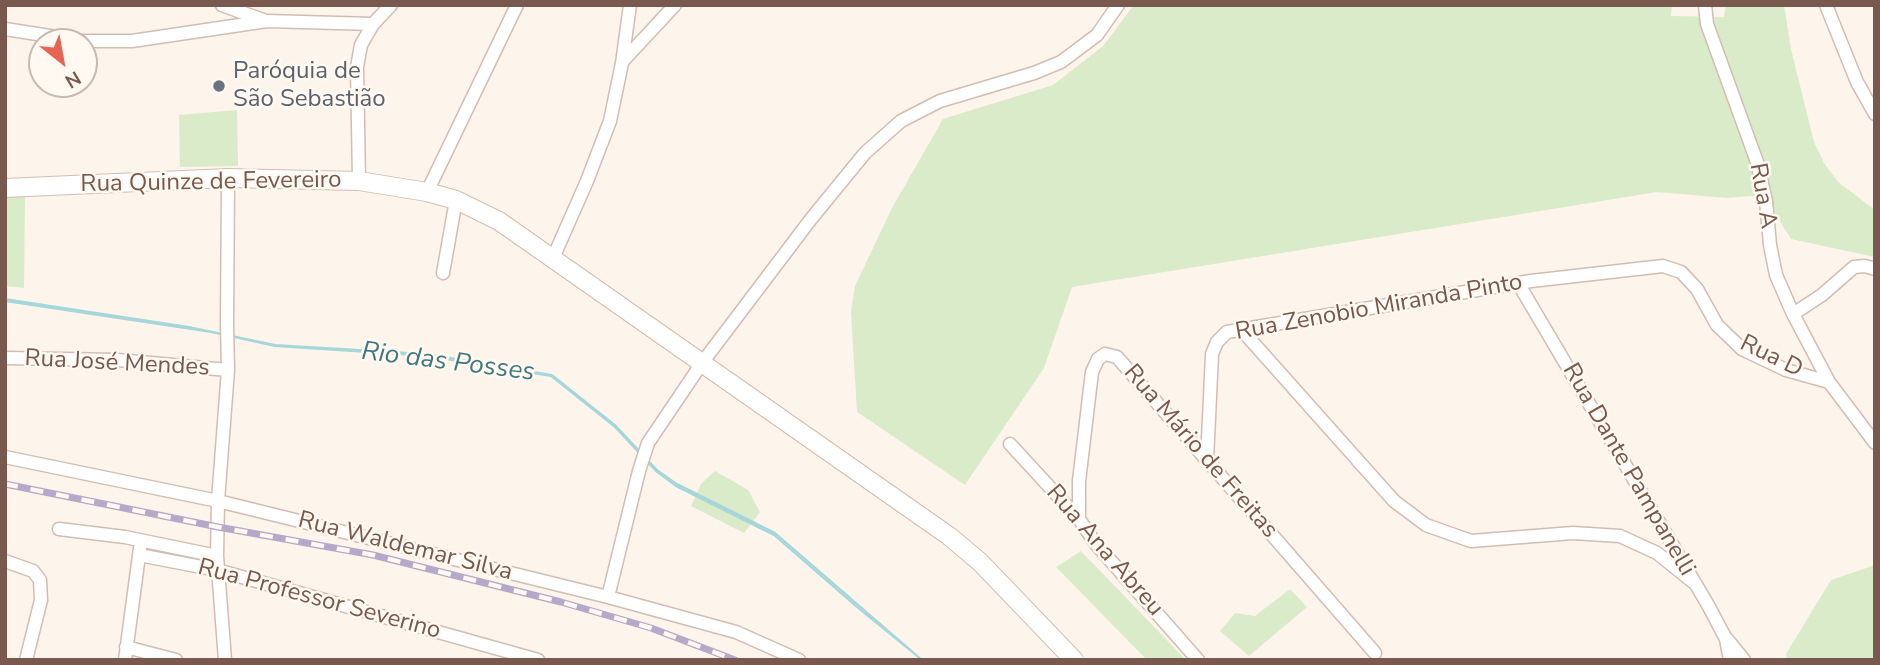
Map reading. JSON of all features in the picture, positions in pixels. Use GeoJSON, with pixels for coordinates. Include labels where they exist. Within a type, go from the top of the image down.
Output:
{"type":"FeatureCollection","features":[{"type":"Feature","properties":{"kind":"main road","name":"Rua Quinze de Fevereiro"},"geometry":{"type":"LineString","coordinates":[[5,188],[228,178],[359,181],[427,192],[456,200],[499,221],[554,258],[949,536],[980,562],[1074,660]]}},
{"type":"Feature","properties":{"kind":"street"},"geometry":{"type":"LineString","coordinates":[[222,5],[267,21]]}},
{"type":"Feature","properties":{"kind":"street"},"geometry":{"type":"LineString","coordinates":[[359,181],[357,67],[362,46],[373,24],[391,5]]}},
{"type":"Feature","properties":{"kind":"street"},"geometry":{"type":"LineString","coordinates":[[427,192],[517,5]]}},
{"type":"Feature","properties":{"kind":"street"},"geometry":{"type":"LineString","coordinates":[[554,258],[610,121],[630,5]]}},
{"type":"Feature","properties":{"kind":"street"},"geometry":{"type":"LineString","coordinates":[[622,63],[675,5]]}},
{"type":"Feature","properties":{"kind":"street"},"geometry":{"type":"LineString","coordinates":[[608,597],[648,443],[702,363],[811,219],[865,153],[901,121],[940,101],[1061,62],[1097,35],[1118,5]]}},
{"type":"Feature","properties":{"kind":"street","name":"Rua A"},"geometry":{"type":"LineString","coordinates":[[1705,5],[1707,24],[1757,162],[1766,201],[1776,275],[1829,382],[1875,443]]}},
{"type":"Feature","properties":{"kind":"street"},"geometry":{"type":"LineString","coordinates":[[1826,5],[1857,82],[1875,114]]}},
{"type":"Feature","properties":{"kind":"street"},"geometry":{"type":"LineString","coordinates":[[5,29],[82,41],[132,41],[267,21],[373,24]]}},
{"type":"Feature","properties":{"kind":"street"},"geometry":{"type":"LineString","coordinates":[[225,660],[216,556],[229,370],[228,178]]}},
{"type":"Feature","properties":{"kind":"street"},"geometry":{"type":"LineString","coordinates":[[443,273],[456,200]]}},
{"type":"Feature","properties":{"kind":"street"},"geometry":{"type":"LineString","coordinates":[[1793,314],[1822,295],[1854,267],[1865,265],[1875,269]]}},
{"type":"Feature","properties":{"kind":"street","name":"Rua Zenobio Miranda Pinto"},"geometry":{"type":"LineString","coordinates":[[1207,460],[1212,354],[1217,342],[1227,332],[1518,284],[1663,266]]}},
{"type":"Feature","properties":{"kind":"street","name":"Rua D"},"geometry":{"type":"LineString","coordinates":[[1663,266],[1681,272],[1697,289],[1717,325],[1742,349],[1786,370],[1829,382]]}},
{"type":"Feature","properties":{"kind":"street","name":"Rua Dante Pampanelli"},"geometry":{"type":"LineString","coordinates":[[1518,284],[1726,639],[1730,660]]}},
{"type":"Feature","properties":{"kind":"street"},"geometry":{"type":"LineString","coordinates":[[1240,328],[1394,501],[1426,525],[1471,541],[1573,533],[1620,536],[1657,553],[1693,582]]}},
{"type":"Feature","properties":{"kind":"street","name":"Rua Mário de Freitas"},"geometry":{"type":"LineString","coordinates":[[1079,519],[1079,481],[1092,372],[1098,359],[1105,354],[1117,357],[1376,653]]}},
{"type":"Feature","properties":{"kind":"street","name":"Rua José Mendes"},"geometry":{"type":"LineString","coordinates":[[5,358],[118,360],[229,370]]}},
{"type":"Feature","properties":{"kind":"street","name":"Rua Ana Abreu"},"geometry":{"type":"LineString","coordinates":[[1010,444],[1079,519],[1096,544],[1198,660]]}},
{"type":"Feature","properties":{"kind":"street","name":"Rua Waldemar Silva"},"geometry":{"type":"LineString","coordinates":[[5,457],[218,501],[608,597],[736,632],[799,660]]}},
{"type":"Feature","properties":{"kind":"street","name":"Rua Professor Severino"},"geometry":{"type":"LineString","coordinates":[[59,529],[140,540],[216,556]]}},
{"type":"Feature","properties":{"kind":"street"},"geometry":{"type":"LineString","coordinates":[[140,540],[126,654],[176,660]]}},
{"type":"Feature","properties":{"kind":"street","name":"Rua Professor Severino"},"geometry":{"type":"LineString","coordinates":[[139,555],[217,570],[538,660]]}},
{"type":"Feature","properties":{"kind":"street"},"geometry":{"type":"LineString","coordinates":[[5,561],[33,571],[40,580],[41,600],[26,660]]}},
{"type":"Feature","properties":{"kind":"street"},"geometry":{"type":"LineString","coordinates":[[1726,639],[1744,660]]}},
{"type":"Feature","properties":{"kind":"green space"},"geometry":{"type":"Polygon","coordinates":[[[1134,5],[1672,5],[1671,16],[1724,17],[1726,5],[1784,5],[1791,49],[1814,142],[1824,163],[1838,182],[1875,210],[1875,257],[1791,239],[1763,195],[1727,198],[1657,192],[1072,287],[1044,368],[965,485],[857,412],[851,312],[855,286],[892,208],[943,119],[1053,85],[1103,46],[1134,5]]]}},
{"type":"Feature","properties":{"kind":"green space"},"geometry":{"type":"Polygon","coordinates":[[[237,110],[238,166],[180,167],[179,115],[237,110]]]}},
{"type":"Feature","properties":{"kind":"green space"},"geometry":{"type":"Polygon","coordinates":[[[25,194],[24,288],[5,286],[5,195],[25,194]]]}},
{"type":"Feature","properties":{"kind":"green space"},"geometry":{"type":"Polygon","coordinates":[[[715,471],[748,490],[760,512],[744,533],[691,506],[701,484],[715,471]]]}},
{"type":"Feature","properties":{"kind":"green space"},"geometry":{"type":"Polygon","coordinates":[[[1081,551],[1186,660],[1147,660],[1056,567],[1081,551]]]}},
{"type":"Feature","properties":{"kind":"green space"},"geometry":{"type":"Polygon","coordinates":[[[1875,565],[1875,660],[1787,660],[1786,654],[1831,580],[1875,565]]]}},
{"type":"Feature","properties":{"kind":"green space"},"geometry":{"type":"Polygon","coordinates":[[[1290,589],[1307,607],[1249,656],[1220,631],[1235,613],[1255,616],[1290,589]]]}},
{"type":"Feature","properties":{"kind":"water"},"geometry":{"type":"Polygon","coordinates":[[[5,299],[189,327],[275,345],[427,354],[552,375],[615,425],[657,470],[677,484],[775,533],[922,660],[774,535],[676,486],[657,472],[615,427],[551,376],[427,356],[275,346],[211,332],[5,299]]]}},
{"type":"Feature","properties":{"kind":"railway"},"geometry":{"type":"LineString","coordinates":[[5,484],[373,555],[561,602],[651,628],[735,660]]}},
{"type":"Feature","properties":{"kind":"place","name":"Paróquia de São Sebastião"},"geometry":{"type":"Point","coordinates":[219,86]}},
{"type":"Feature","properties":{"kind":"water label","name":"Rio das Posses"},"geometry":{"type":"Point","coordinates":[448,363]}}]}
